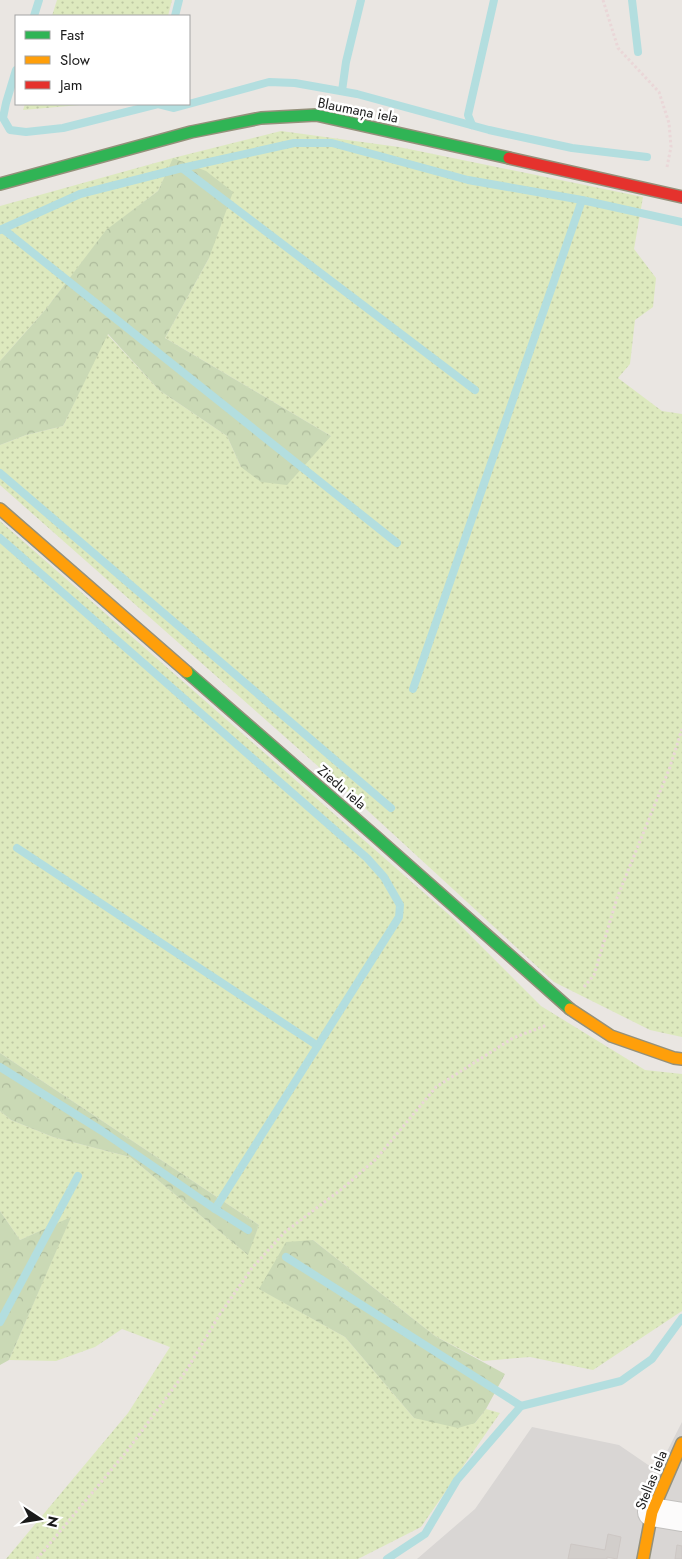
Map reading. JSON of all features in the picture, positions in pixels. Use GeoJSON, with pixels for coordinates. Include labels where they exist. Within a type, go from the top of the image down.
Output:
{"type":"FeatureCollection","features":[{"type":"Feature","properties":{"kind":"street","name":"Blaumaņa iela"},"geometry":{"type":"LineString","coordinates":[[0,184],[190,132],[261,118],[316,115],[676,196]]}},
{"type":"Feature","properties":{"kind":"street","name":"Ziedu iela"},"geometry":{"type":"LineString","coordinates":[[0,509],[374,835],[568,1008],[611,1036],[674,1058],[682,1059]]}},
{"type":"Feature","properties":{"kind":"street","name":"Stellas iela"},"geometry":{"type":"LineString","coordinates":[[642,1559],[652,1512],[682,1443]]}},
{"type":"Feature","properties":{"kind":"street"},"geometry":{"type":"LineString","coordinates":[[652,1512],[682,1517]]}},
{"type":"Feature","properties":{"kind":"path"},"geometry":{"type":"LineString","coordinates":[[603,0],[618,48],[659,92],[669,123],[671,146],[666,177],[676,196]]}},
{"type":"Feature","properties":{"kind":"path"},"geometry":{"type":"LineString","coordinates":[[568,1008],[594,974],[617,898],[670,767],[682,729]]}},
{"type":"Feature","properties":{"kind":"path"},"geometry":{"type":"LineString","coordinates":[[37,1559],[127,1451],[186,1370],[220,1314],[252,1268],[285,1232],[344,1188],[376,1159],[436,1088],[513,1038],[543,1026],[582,1017]]}},
{"type":"Feature","properties":{"kind":"shaded area"},"geometry":{"type":"Polygon","coordinates":[[[682,1422],[682,1559],[417,1559],[475,1509],[532,1427],[619,1445],[657,1471],[682,1422]]]}},
{"type":"Feature","properties":{"kind":"green space"},"geometry":{"type":"Polygon","coordinates":[[[57,0],[172,0],[168,15],[52,15],[57,0]]]}},
{"type":"Feature","properties":{"kind":"green space"},"geometry":{"type":"Polygon","coordinates":[[[25,105],[80,105],[23,110],[25,105]]]}},
{"type":"Feature","properties":{"kind":"green space"},"geometry":{"type":"Polygon","coordinates":[[[281,131],[399,147],[643,197],[634,249],[656,278],[653,307],[635,320],[630,364],[618,378],[662,411],[682,414],[682,1037],[650,1030],[554,982],[354,798],[0,485],[0,445],[26,435],[63,426],[107,334],[159,390],[227,436],[241,467],[331,436],[165,338],[209,258],[173,159],[158,191],[106,231],[46,309],[0,361],[0,206],[173,158],[281,131]]]}},
{"type":"Feature","properties":{"kind":"green space"},"geometry":{"type":"Polygon","coordinates":[[[173,158],[206,171],[233,192],[209,258],[165,338],[331,436],[287,485],[261,482],[241,467],[227,436],[159,390],[108,334],[63,426],[26,435],[0,445],[0,361],[46,309],[106,230],[158,191],[173,158]]]}},
{"type":"Feature","properties":{"kind":"green space"},"geometry":{"type":"Polygon","coordinates":[[[0,521],[454,919],[541,1006],[645,1070],[682,1074],[682,1311],[593,1370],[530,1357],[483,1361],[435,1336],[313,1240],[260,1289],[345,1337],[414,1418],[475,1423],[486,1409],[500,1413],[421,1527],[358,1559],[6,1559],[128,1413],[170,1347],[122,1329],[95,1347],[56,1361],[9,1360],[70,1218],[20,1240],[0,1211],[0,1111],[11,1120],[53,1137],[130,1157],[247,1254],[259,1225],[0,1053],[0,521]]]}},
{"type":"Feature","properties":{"kind":"green space"},"geometry":{"type":"Polygon","coordinates":[[[0,1053],[259,1225],[248,1255],[130,1157],[53,1137],[11,1120],[0,1111],[0,1053]]]}},
{"type":"Feature","properties":{"kind":"green space"},"geometry":{"type":"Polygon","coordinates":[[[0,1211],[20,1240],[71,1217],[9,1360],[0,1365],[0,1211]]]}},
{"type":"Feature","properties":{"kind":"green space"},"geometry":{"type":"Polygon","coordinates":[[[313,1240],[435,1336],[505,1374],[486,1409],[475,1423],[458,1428],[414,1418],[345,1337],[259,1289],[286,1242],[313,1240]]]}},
{"type":"Feature","properties":{"kind":"building"},"geometry":{"type":"Polygon","coordinates":[[[608,1534],[621,1537],[617,1559],[607,1557],[607,1559],[568,1559],[571,1544],[605,1550],[608,1534]]]}},
{"type":"Feature","properties":{"kind":"building"},"geometry":{"type":"Polygon","coordinates":[[[677,1545],[682,1546],[682,1559],[675,1559],[677,1545]]]}},
{"type":"Feature","properties":{"kind":"waterway"},"geometry":{"type":"LineString","coordinates":[[34,15],[39,0]]}},
{"type":"Feature","properties":{"kind":"waterway"},"geometry":{"type":"LineString","coordinates":[[175,15],[179,0]]}},
{"type":"Feature","properties":{"kind":"waterway"},"geometry":{"type":"LineString","coordinates":[[342,91],[346,62],[361,0]]}},
{"type":"Feature","properties":{"kind":"waterway"},"geometry":{"type":"LineString","coordinates":[[472,125],[468,115],[494,0]]}},
{"type":"Feature","properties":{"kind":"waterway"},"geometry":{"type":"LineString","coordinates":[[632,0],[638,52]]}},
{"type":"Feature","properties":{"kind":"waterway"},"geometry":{"type":"LineString","coordinates":[[15,73],[3,118],[10,130],[26,132],[63,128],[154,105]]}},
{"type":"Feature","properties":{"kind":"waterway"},"geometry":{"type":"LineString","coordinates":[[190,104],[269,82],[295,83],[357,94],[489,130],[572,148],[647,157]]}},
{"type":"Feature","properties":{"kind":"waterway"},"geometry":{"type":"LineString","coordinates":[[162,105],[174,108],[185,105]]}},
{"type":"Feature","properties":{"kind":"waterway"},"geometry":{"type":"LineString","coordinates":[[0,230],[80,194],[182,168],[294,143],[332,143],[468,180],[582,200],[682,222]]}},
{"type":"Feature","properties":{"kind":"waterway"},"geometry":{"type":"LineString","coordinates":[[182,168],[475,390]]}},
{"type":"Feature","properties":{"kind":"waterway"},"geometry":{"type":"LineString","coordinates":[[413,689],[582,200]]}},
{"type":"Feature","properties":{"kind":"waterway"},"geometry":{"type":"LineString","coordinates":[[3,229],[397,543]]}},
{"type":"Feature","properties":{"kind":"waterway"},"geometry":{"type":"LineString","coordinates":[[0,473],[391,808]]}},
{"type":"Feature","properties":{"kind":"waterway"},"geometry":{"type":"LineString","coordinates":[[0,538],[367,858],[384,877],[400,905],[399,917],[215,1209]]}},
{"type":"Feature","properties":{"kind":"waterway"},"geometry":{"type":"LineString","coordinates":[[17,848],[318,1046]]}},
{"type":"Feature","properties":{"kind":"waterway"},"geometry":{"type":"LineString","coordinates":[[0,1067],[102,1131],[248,1230]]}},
{"type":"Feature","properties":{"kind":"waterway"},"geometry":{"type":"LineString","coordinates":[[0,1322],[78,1176]]}},
{"type":"Feature","properties":{"kind":"waterway"},"geometry":{"type":"LineString","coordinates":[[286,1257],[521,1406]]}},
{"type":"Feature","properties":{"kind":"waterway"},"geometry":{"type":"LineString","coordinates":[[387,1559],[425,1534],[457,1480],[521,1406],[621,1381],[652,1359],[682,1318]]}},
{"type":"Feature","properties":{"kind":"traffic: fast"},"geometry":{"type":"LineString","coordinates":[[0,184],[191,132],[261,118],[316,115],[509,158]]}},
{"type":"Feature","properties":{"kind":"traffic: fast"},"geometry":{"type":"LineString","coordinates":[[187,672],[570,1009]]}},
{"type":"Feature","properties":{"kind":"traffic: slow"},"geometry":{"type":"LineString","coordinates":[[0,509],[187,672]]}},
{"type":"Feature","properties":{"kind":"traffic: slow"},"geometry":{"type":"LineString","coordinates":[[570,1009],[611,1036],[674,1058],[682,1059]]}},
{"type":"Feature","properties":{"kind":"traffic: slow"},"geometry":{"type":"LineString","coordinates":[[643,1559],[652,1512],[682,1443]]}},
{"type":"Feature","properties":{"kind":"traffic: jam"},"geometry":{"type":"LineString","coordinates":[[509,158],[682,197]]}}]}
